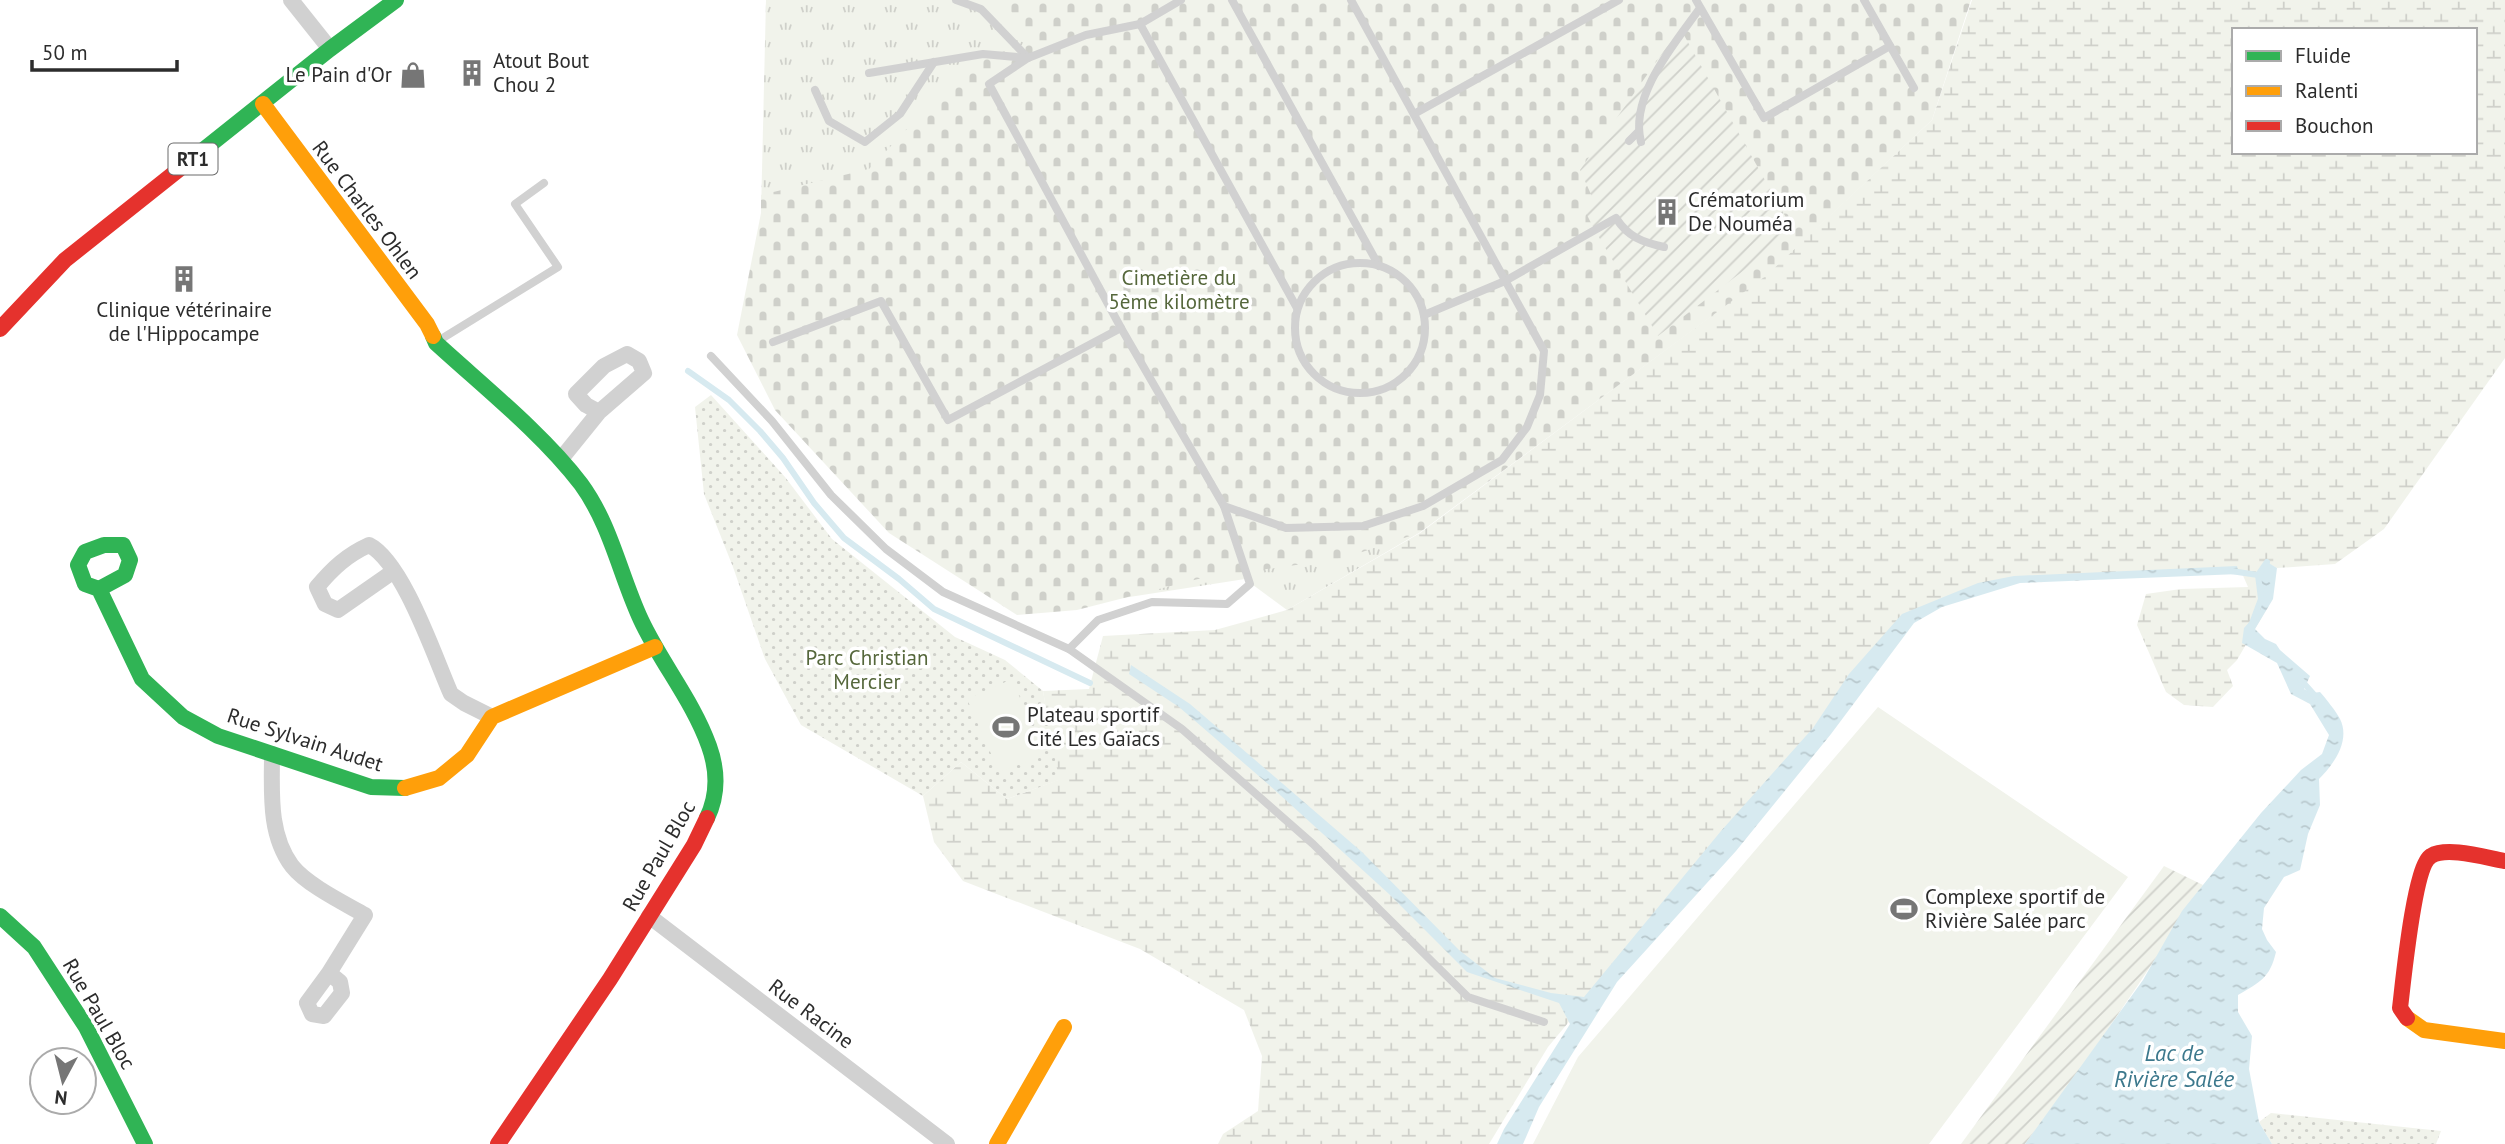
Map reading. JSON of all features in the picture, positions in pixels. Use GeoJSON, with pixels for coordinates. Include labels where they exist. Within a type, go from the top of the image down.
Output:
{"type":"FeatureCollection","features":[{"type":"Feature","properties":{"kind":"street","name":"RT1"},"geometry":{"type":"LineString","coordinates":[[0,330],[65,260],[330,49],[396,0]]}},
{"type":"Feature","properties":{"kind":"street"},"geometry":{"type":"LineString","coordinates":[[297,2],[330,49]]}},
{"type":"Feature","properties":{"kind":"street","name":"Rue Charles Ohlen"},"geometry":{"type":"LineString","coordinates":[[263,104],[427,324],[436,342]]}},
{"type":"Feature","properties":{"kind":"street","name":"Rue Paul Bloc"},"geometry":{"type":"LineString","coordinates":[[436,342],[561,459],[583,487],[612,540],[640,617],[687,701],[709,747],[716,779],[715,802],[694,845],[503,1142]]}},
{"type":"Feature","properties":{"kind":"street"},"geometry":{"type":"LineString","coordinates":[[561,459],[599,412]]}},
{"type":"Feature","properties":{"kind":"street"},"geometry":{"type":"LineString","coordinates":[[394,571],[338,610],[326,604],[317,587],[342,561],[369,545],[379,550],[394,571],[411,599],[451,694],[492,717],[655,647]]}},
{"type":"Feature","properties":{"kind":"street","name":"Rue Sylvain Audet"},"geometry":{"type":"LineString","coordinates":[[99,589],[142,679],[183,717],[218,736],[371,788],[410,788],[439,778],[467,755],[492,717]]}},
{"type":"Feature","properties":{"kind":"street"},"geometry":{"type":"LineString","coordinates":[[272,754],[273,812],[278,836],[292,866],[320,889],[365,915],[329,974]]}},
{"type":"Feature","properties":{"kind":"street"},"geometry":{"type":"LineString","coordinates":[[2505,860],[2444,852],[2430,857],[2418,881],[2400,1008],[2410,1022],[2424,1030],[2505,1041]]}},
{"type":"Feature","properties":{"kind":"street","name":"Rue Paul Bloc"},"geometry":{"type":"LineString","coordinates":[[0,916],[34,947],[86,1027],[145,1144]]}},
{"type":"Feature","properties":{"kind":"street","name":"Rue Racine"},"geometry":{"type":"LineString","coordinates":[[649,916],[947,1144]]}},
{"type":"Feature","properties":{"kind":"street"},"geometry":{"type":"LineString","coordinates":[[997,1144],[1064,1027]]}},
{"type":"Feature","properties":{"kind":"lane"},"geometry":{"type":"LineString","coordinates":[[956,0],[981,9],[1028,58]]}},
{"type":"Feature","properties":{"kind":"lane"},"geometry":{"type":"LineString","coordinates":[[1069,649],[1098,620],[1152,602],[1227,604],[1250,584],[1224,506],[1121,328],[989,84],[1028,58],[1086,34],[1140,24],[1181,0]]}},
{"type":"Feature","properties":{"kind":"lane"},"geometry":{"type":"LineString","coordinates":[[1233,0],[1379,266]]}},
{"type":"Feature","properties":{"kind":"lane"},"geometry":{"type":"LineString","coordinates":[[1224,506],[1286,527],[1363,526],[1423,506],[1502,460],[1527,428],[1540,395],[1544,351],[1351,0]]}},
{"type":"Feature","properties":{"kind":"lane"},"geometry":{"type":"LineString","coordinates":[[1414,114],[1619,0]]}},
{"type":"Feature","properties":{"kind":"lane"},"geometry":{"type":"LineString","coordinates":[[1864,0],[1914,88]]}},
{"type":"Feature","properties":{"kind":"lane"},"geometry":{"type":"LineString","coordinates":[[1641,142],[1638,132],[1643,98],[1698,4],[1764,118],[1890,46]]}},
{"type":"Feature","properties":{"kind":"lane"},"geometry":{"type":"LineString","coordinates":[[1140,24],[1297,308]]}},
{"type":"Feature","properties":{"kind":"lane"},"geometry":{"type":"LineString","coordinates":[[869,73],[983,54],[1028,58]]}},
{"type":"Feature","properties":{"kind":"lane"},"geometry":{"type":"LineString","coordinates":[[815,90],[829,121],[865,142],[900,114],[934,62]]}},
{"type":"Feature","properties":{"kind":"lane"},"geometry":{"type":"LineString","coordinates":[[1629,141],[1638,132]]}},
{"type":"Feature","properties":{"kind":"lane"},"geometry":{"type":"LineString","coordinates":[[436,342],[558,267],[515,204],[544,183]]}},
{"type":"Feature","properties":{"kind":"lane"},"geometry":{"type":"LineString","coordinates":[[1424,315],[1505,281],[1616,218],[1624,230],[1636,239],[1664,247]]}},
{"type":"Feature","properties":{"kind":"lane"},"geometry":{"type":"LineString","coordinates":[[1359,262],[1379,266],[1395,273],[1409,284],[1419,299],[1424,315],[1425,337],[1418,358],[1405,374],[1388,387],[1367,393],[1345,391],[1325,383],[1309,369],[1298,350],[1294,329],[1297,308],[1306,290],[1321,275],[1339,266],[1359,262]]}},
{"type":"Feature","properties":{"kind":"lane"},"geometry":{"type":"LineString","coordinates":[[773,342],[881,301],[948,420],[1121,328]]}},
{"type":"Feature","properties":{"kind":"lane"},"geometry":{"type":"LineString","coordinates":[[711,356],[772,421],[831,495],[886,549],[943,592],[1069,649],[1182,729],[1313,844],[1468,997],[1544,1022]]}},
{"type":"Feature","properties":{"kind":"green space"},"geometry":{"type":"Polygon","coordinates":[[[766,0],[1090,0],[998,136],[761,213],[766,0]]]}},
{"type":"Feature","properties":{"kind":"green space","name":"Cimetière du 5ème kilomètre"},"geometry":{"type":"Polygon","coordinates":[[[1004,0],[1971,0],[1932,120],[1767,275],[1419,533],[1344,558],[1198,579],[1077,610],[1017,615],[889,533],[775,410],[737,335],[761,213],[761,195],[869,169],[950,84],[983,59],[1030,42],[1004,0]]]}},
{"type":"Feature","properties":{"kind":"green space"},"geometry":{"type":"Polygon","coordinates":[[[1972,0],[2505,0],[2505,358],[2384,529],[2335,564],[2277,568],[2267,563],[2266,610],[2237,660],[2227,670],[2233,686],[2213,707],[2184,705],[2166,692],[2137,625],[2146,594],[2181,589],[2248,587],[2241,571],[1994,580],[1903,620],[1548,1047],[1489,1144],[1218,1144],[1223,1134],[1258,1111],[1262,1056],[1244,1010],[1140,949],[963,881],[934,842],[923,796],[961,762],[1007,799],[1058,780],[1043,691],[1089,689],[1103,636],[1215,630],[1287,610],[1420,533],[1766,275],[1932,120],[1972,0]]]}},
{"type":"Feature","properties":{"kind":"green space"},"geometry":{"type":"Polygon","coordinates":[[[1680,28],[1794,232],[1658,336],[1583,207],[1594,201],[1580,170],[1680,28]]]}},
{"type":"Feature","properties":{"kind":"green space","name":"Parc Christian Mercier"},"geometry":{"type":"Polygon","coordinates":[[[711,395],[785,477],[832,539],[955,637],[1005,660],[1043,691],[1059,780],[1007,799],[961,762],[923,796],[801,725],[765,659],[704,494],[695,407],[711,395]]]}},
{"type":"Feature","properties":{"kind":"green space"},"geometry":{"type":"Polygon","coordinates":[[[1419,533],[1287,610],[1245,579],[1123,598],[1085,601],[1419,533]]]}},
{"type":"Feature","properties":{"kind":"green space","name":"Plateau sportif Cité Les Gaïacs"},"geometry":{"type":"Polygon","coordinates":[[[1012,679],[1044,755],[999,772],[967,699],[1012,679]]]}},
{"type":"Feature","properties":{"kind":"green space","name":"Complexe sportif de Rivière Salée parc"},"geometry":{"type":"Polygon","coordinates":[[[1878,707],[2128,877],[1929,1144],[1533,1144],[1578,1057],[1878,707]]]}},
{"type":"Feature","properties":{"kind":"green space"},"geometry":{"type":"Polygon","coordinates":[[[2164,866],[2203,885],[2117,1016],[2025,1144],[1961,1144],[2164,866]]]}},
{"type":"Feature","properties":{"kind":"green space"},"geometry":{"type":"Polygon","coordinates":[[[2271,1113],[2441,1131],[2436,1144],[2272,1144],[2259,1122],[2271,1113]]]}},
{"type":"Feature","properties":{"kind":"water","name":"Lac de Rivière Salée"},"geometry":{"type":"Polygon","coordinates":[[[2267,562],[2277,568],[2273,599],[2255,629],[2265,639],[2276,644],[2310,676],[2304,689],[2312,693],[2320,692],[2343,727],[2339,752],[2319,779],[2320,805],[2308,834],[2300,870],[2284,877],[2264,908],[2262,929],[2276,952],[2274,961],[2263,978],[2238,995],[2238,1012],[2252,1036],[2249,1069],[2259,1122],[2272,1144],[2025,1144],[2143,980],[2182,911],[2261,813],[2301,770],[2322,754],[2329,735],[2310,704],[2291,694],[2277,663],[2242,643],[2244,628],[2261,609],[2261,571],[2267,562]]]}},
{"type":"Feature","properties":{"kind":"water"},"geometry":{"type":"Polygon","coordinates":[[[2237,566],[2239,574],[2020,583],[1942,607],[1914,623],[1831,734],[1736,851],[1617,982],[1539,1107],[1523,1144],[1497,1144],[1570,1024],[1559,1003],[1467,972],[1389,894],[1268,784],[1179,707],[1129,674],[1131,665],[1190,704],[1362,852],[1459,950],[1495,978],[1551,993],[1584,997],[1721,831],[1813,728],[1849,674],[1902,614],[1978,583],[2014,576],[2237,566]]]}},
{"type":"Feature","properties":{"kind":"waterway"},"geometry":{"type":"LineString","coordinates":[[688,371],[729,400],[760,431],[844,538],[934,609],[1090,683]]}},
{"type":"Feature","properties":{"kind":"waterway"},"geometry":{"type":"LineString","coordinates":[[2251,626],[2261,599],[2258,575],[2267,562]]}},
{"type":"Feature","properties":{"kind":"waterway"},"geometry":{"type":"LineString","coordinates":[[2231,571],[2258,575]]}},
{"type":"Feature","properties":{"kind":"waterway"},"geometry":{"type":"LineString","coordinates":[[2301,680],[2317,698]]}},
{"type":"Feature","properties":{"kind":"traffic: fast"},"geometry":{"type":"LineString","coordinates":[[192,159],[396,0]]}},
{"type":"Feature","properties":{"kind":"traffic: fast"},"geometry":{"type":"LineString","coordinates":[[433,336],[436,343],[549,447],[566,465],[591,500],[608,533],[641,620],[694,713],[709,746],[716,783],[707,818]]}},
{"type":"Feature","properties":{"kind":"traffic: fast"},"geometry":{"type":"LineString","coordinates":[[99,589],[125,575],[130,560],[123,545],[104,545],[85,552],[78,565],[85,584],[99,589],[142,679],[183,717],[218,736],[371,787],[405,788]]}},
{"type":"Feature","properties":{"kind":"traffic: fast"},"geometry":{"type":"LineString","coordinates":[[0,916],[34,947],[86,1027],[145,1144]]}},
{"type":"Feature","properties":{"kind":"traffic: slow"},"geometry":{"type":"LineString","coordinates":[[263,104],[427,324],[433,336]]}},
{"type":"Feature","properties":{"kind":"traffic: slow"},"geometry":{"type":"LineString","coordinates":[[405,788],[439,778],[467,755],[492,717],[655,647]]}},
{"type":"Feature","properties":{"kind":"traffic: slow"},"geometry":{"type":"LineString","coordinates":[[2407,1018],[2424,1030],[2505,1041]]}},
{"type":"Feature","properties":{"kind":"traffic: slow"},"geometry":{"type":"LineString","coordinates":[[997,1144],[1064,1027]]}},
{"type":"Feature","properties":{"kind":"traffic: jam"},"geometry":{"type":"LineString","coordinates":[[0,329],[65,260],[192,159]]}},
{"type":"Feature","properties":{"kind":"traffic: jam"},"geometry":{"type":"LineString","coordinates":[[498,1144],[610,979],[694,845],[707,818]]}},
{"type":"Feature","properties":{"kind":"traffic: jam"},"geometry":{"type":"LineString","coordinates":[[2407,1018],[2400,1008],[2410,927],[2425,864],[2431,856],[2447,852],[2505,861]]}},
{"type":"Feature","properties":{"kind":"place","name":"Atout Bout Chou 2"},"geometry":{"type":"Point","coordinates":[472,73]}},
{"type":"Feature","properties":{"kind":"place","name":"Le Pain d'Or"},"geometry":{"type":"Point","coordinates":[413,75]}},
{"type":"Feature","properties":{"kind":"place","name":"Crématorium De Nouméa"},"geometry":{"type":"Point","coordinates":[1667,212]}},
{"type":"Feature","properties":{"kind":"place","name":"Clinique vétérinaire de l'Hippocampe"},"geometry":{"type":"Point","coordinates":[184,279]}},
{"type":"Feature","properties":{"kind":"place","name":"Plateau sportif Cité Les Gaïacs"},"geometry":{"type":"Point","coordinates":[1006,727]}},
{"type":"Feature","properties":{"kind":"place","name":"Complexe sportif de Rivière Salée parc"},"geometry":{"type":"Point","coordinates":[1904,909]}}]}
